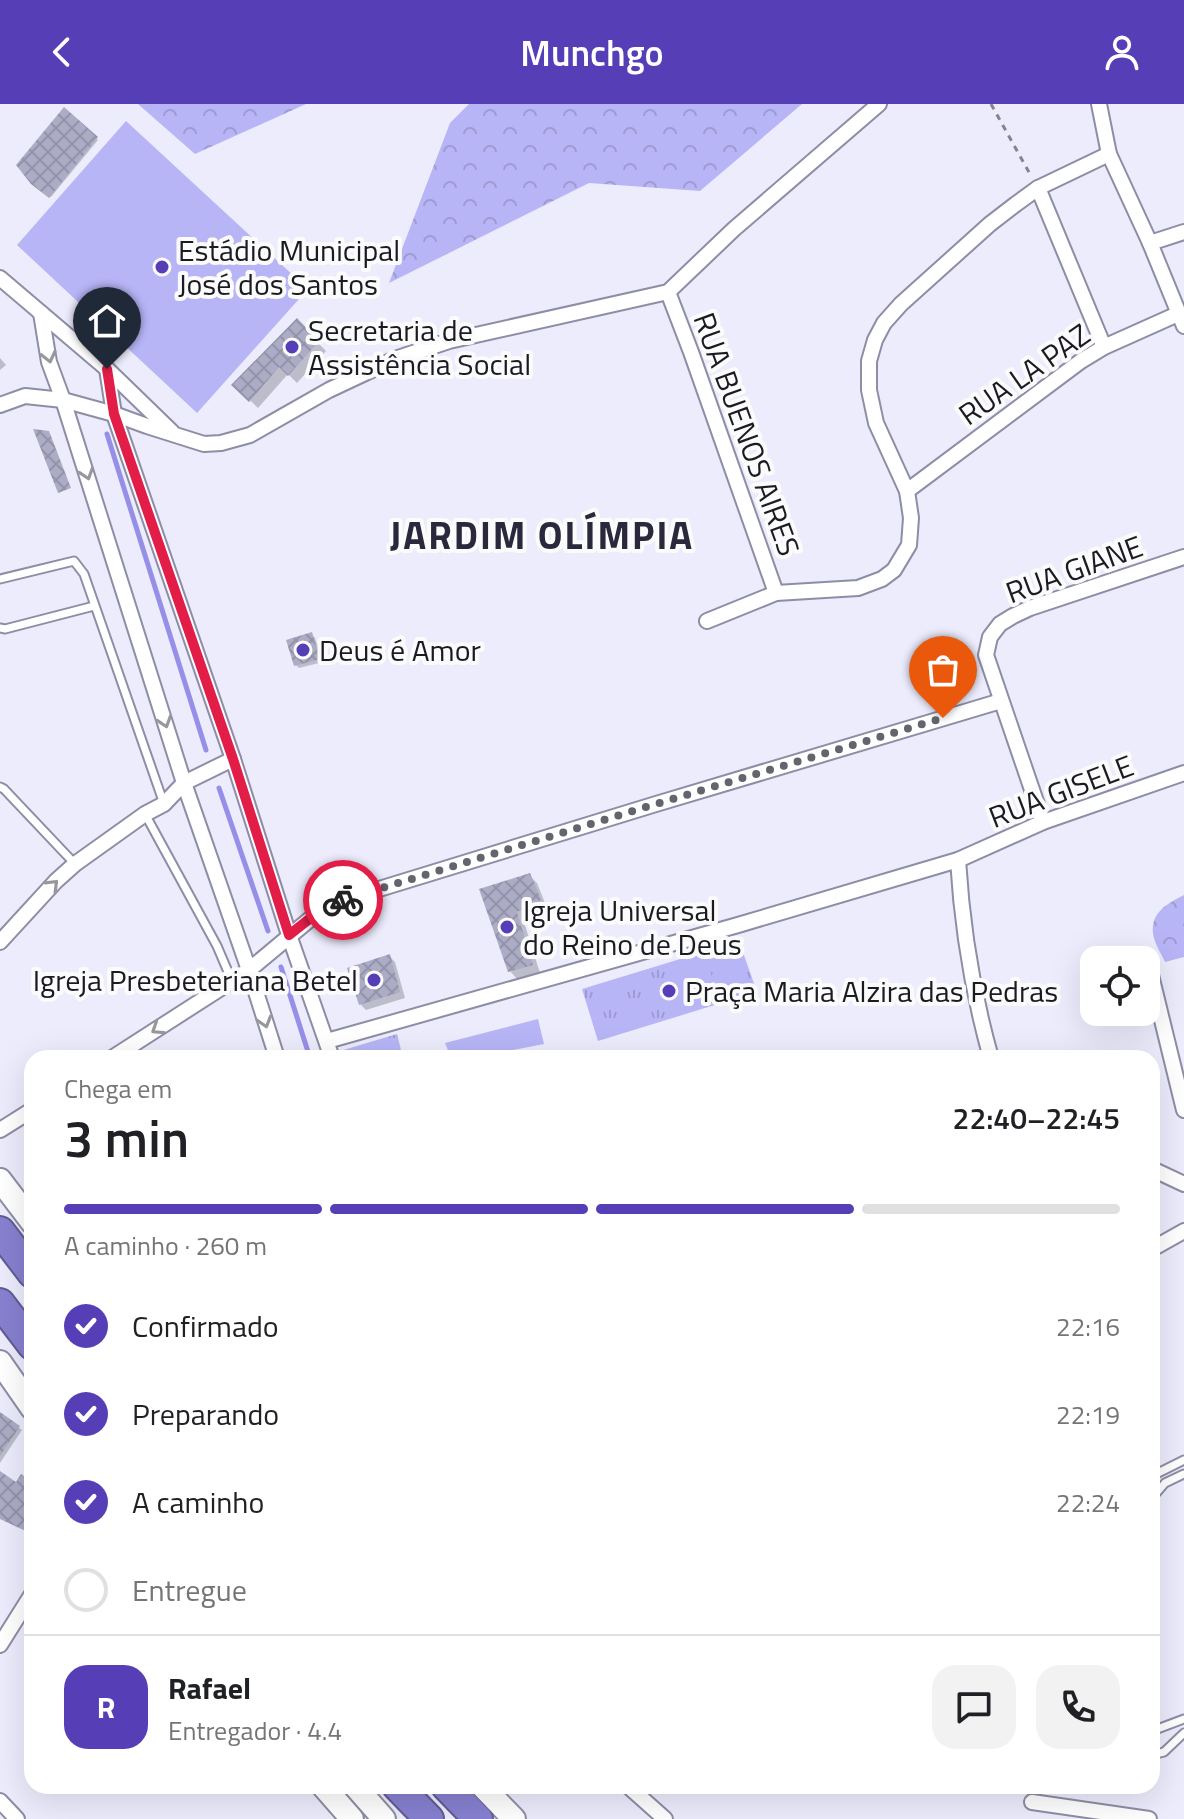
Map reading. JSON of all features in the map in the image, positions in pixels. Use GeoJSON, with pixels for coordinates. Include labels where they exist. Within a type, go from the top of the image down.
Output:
{"type":"FeatureCollection","features":[{"type":"Feature","properties":{"kind":"highway"},"geometry":{"type":"LineString","coordinates":[[0,1231],[24,1262]]}},
{"type":"Feature","properties":{"kind":"highway"},"geometry":{"type":"LineString","coordinates":[[0,1303],[24,1334]]}},
{"type":"Feature","properties":{"kind":"highway"},"geometry":{"type":"LineString","coordinates":[[405,1794],[429,1819]]}},
{"type":"Feature","properties":{"kind":"highway"},"geometry":{"type":"LineString","coordinates":[[454,1794],[478,1819]]}},
{"type":"Feature","properties":{"kind":"main road"},"geometry":{"type":"LineString","coordinates":[[0,1180],[24,1212]]}},
{"type":"Feature","properties":{"kind":"main road"},"geometry":{"type":"LineString","coordinates":[[0,1362],[24,1396]]}},
{"type":"Feature","properties":{"kind":"main road"},"geometry":{"type":"LineString","coordinates":[[330,1794],[352,1819]]}},
{"type":"Feature","properties":{"kind":"main road"},"geometry":{"type":"LineString","coordinates":[[362,1794],[384,1819]]}},
{"type":"Feature","properties":{"kind":"main road"},"geometry":{"type":"LineString","coordinates":[[490,1794],[514,1819]]}},
{"type":"Feature","properties":{"kind":"street"},"geometry":{"type":"LineString","coordinates":[[0,405],[25,396],[63,400],[204,444],[221,443],[250,435],[329,390],[419,350],[668,292],[734,229],[879,104]]}},
{"type":"Feature","properties":{"kind":"street"},"geometry":{"type":"LineString","coordinates":[[1099,104],[1109,154],[1183,318]]}},
{"type":"Feature","properties":{"kind":"street"},"geometry":{"type":"LineString","coordinates":[[707,621],[776,593],[858,588],[882,579],[894,570],[904,556],[911,535],[911,518],[907,491],[876,423],[869,390],[869,361],[875,340],[884,323],[901,304],[990,224],[1038,188],[1109,154]]}},
{"type":"Feature","properties":{"kind":"street"},"geometry":{"type":"LineString","coordinates":[[1038,188],[1104,347]]}},
{"type":"Feature","properties":{"kind":"street"},"geometry":{"type":"LineString","coordinates":[[1150,243],[1184,232]]}},
{"type":"Feature","properties":{"kind":"street"},"geometry":{"type":"LineString","coordinates":[[0,278],[107,369],[176,436]]}},
{"type":"Feature","properties":{"kind":"street","name":"RUA BUENOS AIRES"},"geometry":{"type":"LineString","coordinates":[[668,292],[776,593]]}},
{"type":"Feature","properties":{"kind":"street"},"geometry":{"type":"LineString","coordinates":[[41,313],[49,362],[184,783],[274,1050]]}},
{"type":"Feature","properties":{"kind":"street","name":"RUA LA PAZ"},"geometry":{"type":"LineString","coordinates":[[907,491],[1062,374],[1104,347],[1183,318]]}},
{"type":"Feature","properties":{"kind":"street"},"geometry":{"type":"LineString","coordinates":[[107,369],[114,414],[330,1050]]}},
{"type":"Feature","properties":{"kind":"street","name":"RUA GIANE"},"geometry":{"type":"LineString","coordinates":[[1043,822],[986,655],[990,637],[1000,624],[1030,608],[1184,557]]}},
{"type":"Feature","properties":{"kind":"street"},"geometry":{"type":"LineString","coordinates":[[124,1050],[249,970],[327,905],[1001,701]]}},
{"type":"Feature","properties":{"kind":"street"},"geometry":{"type":"LineString","coordinates":[[0,942],[75,864],[164,804],[184,783],[233,759]]}},
{"type":"Feature","properties":{"kind":"street","name":"RUA GISELE"},"geometry":{"type":"LineString","coordinates":[[327,1041],[958,860],[1043,822],[1184,773]]}},
{"type":"Feature","properties":{"kind":"street"},"geometry":{"type":"LineString","coordinates":[[958,860],[962,915],[989,1050]]}},
{"type":"Feature","properties":{"kind":"street"},"geometry":{"type":"LineString","coordinates":[[1160,1012],[1184,1110]]}},
{"type":"Feature","properties":{"kind":"street"},"geometry":{"type":"LineString","coordinates":[[0,1130],[24,1115]]}},
{"type":"Feature","properties":{"kind":"street"},"geometry":{"type":"LineString","coordinates":[[1160,1173],[1184,1184]]}},
{"type":"Feature","properties":{"kind":"street"},"geometry":{"type":"LineString","coordinates":[[1160,1244],[1184,1231]]}},
{"type":"Feature","properties":{"kind":"street"},"geometry":{"type":"LineString","coordinates":[[0,1645],[24,1607]]}},
{"type":"Feature","properties":{"kind":"street"},"geometry":{"type":"LineString","coordinates":[[637,1794],[665,1819]]}},
{"type":"Feature","properties":{"kind":"street"},"geometry":{"type":"LineString","coordinates":[[0,1801],[17,1819]]}},
{"type":"Feature","properties":{"kind":"street"},"geometry":{"type":"LineString","coordinates":[[1032,1802],[1149,1819]]}},
{"type":"Feature","properties":{"kind":"lane"},"geometry":{"type":"LineString","coordinates":[[0,579],[74,561],[84,574],[164,804]]}},
{"type":"Feature","properties":{"kind":"lane"},"geometry":{"type":"LineString","coordinates":[[0,628],[94,606]]}},
{"type":"Feature","properties":{"kind":"lane"},"geometry":{"type":"LineString","coordinates":[[0,787],[75,864]]}},
{"type":"Feature","properties":{"kind":"lane"},"geometry":{"type":"LineString","coordinates":[[145,814],[217,946],[232,981]]}},
{"type":"Feature","properties":{"kind":"lane"},"geometry":{"type":"LineString","coordinates":[[1160,1472],[1184,1460]]}},
{"type":"Feature","properties":{"kind":"lane"},"geometry":{"type":"LineString","coordinates":[[1160,1489],[1184,1474]]}},
{"type":"Feature","properties":{"kind":"lane"},"geometry":{"type":"LineString","coordinates":[[1160,1728],[1184,1719]]}},
{"type":"Feature","properties":{"kind":"lane"},"geometry":{"type":"LineString","coordinates":[[1160,1753],[1184,1733]]}},
{"type":"Feature","properties":{"kind":"path"},"geometry":{"type":"LineString","coordinates":[[991,104],[1038,188]]}},
{"type":"Feature","properties":{"kind":"green space"},"geometry":{"type":"Polygon","coordinates":[[[138,104],[306,104],[195,154],[138,104]]]}},
{"type":"Feature","properties":{"kind":"green space"},"geometry":{"type":"Polygon","coordinates":[[[469,104],[802,104],[700,191],[589,183],[389,283],[450,123],[469,104]]]}},
{"type":"Feature","properties":{"kind":"green space","name":"Estádio Municipal José dos Santos"},"geometry":{"type":"Polygon","coordinates":[[[126,121],[308,289],[197,413],[17,245],[126,121]]]}},
{"type":"Feature","properties":{"kind":"green space"},"geometry":{"type":"Polygon","coordinates":[[[1184,895],[1184,957],[1165,962],[1153,930],[1156,916],[1165,906],[1184,895]]]}},
{"type":"Feature","properties":{"kind":"green space","name":"Praça Maria Alzira das Pedras"},"geometry":{"type":"Polygon","coordinates":[[[739,941],[757,992],[598,1041],[582,989],[739,941]]]}},
{"type":"Feature","properties":{"kind":"green space"},"geometry":{"type":"Polygon","coordinates":[[[707,962],[717,992],[676,1004],[667,975],[707,962]]]}},
{"type":"Feature","properties":{"kind":"green space"},"geometry":{"type":"Polygon","coordinates":[[[538,1019],[544,1044],[513,1050],[448,1050],[445,1043],[538,1019]]]}},
{"type":"Feature","properties":{"kind":"green space"},"geometry":{"type":"Polygon","coordinates":[[[397,1034],[401,1050],[343,1050],[397,1034]]]}},
{"type":"Feature","properties":{"kind":"building"},"geometry":{"type":"Polygon","coordinates":[[[64,107],[98,137],[49,198],[31,184],[16,165],[64,107]]]}},
{"type":"Feature","properties":{"kind":"building"},"geometry":{"type":"Polygon","coordinates":[[[297,318],[319,341],[288,376],[279,367],[249,402],[231,385],[297,318]]]}},
{"type":"Feature","properties":{"kind":"building"},"geometry":{"type":"Polygon","coordinates":[[[33,429],[49,431],[71,488],[58,493],[33,429]]]}},
{"type":"Feature","properties":{"kind":"building","name":"Deus é Amor"},"geometry":{"type":"Polygon","coordinates":[[[312,632],[320,659],[294,666],[286,640],[312,632]]]}},
{"type":"Feature","properties":{"kind":"building","name":"Igreja Universal do Reino de Deus"},"geometry":{"type":"Polygon","coordinates":[[[530,873],[541,900],[517,912],[533,965],[508,972],[479,889],[530,873]]]}},
{"type":"Feature","properties":{"kind":"building","name":"Igreja Presbeteriana Betel"},"geometry":{"type":"Polygon","coordinates":[[[390,954],[400,992],[359,1005],[347,968],[390,954]]]}},
{"type":"Feature","properties":{"kind":"building"},"geometry":{"type":"Polygon","coordinates":[[[0,1412],[20,1426],[0,1456],[0,1412]]]}},
{"type":"Feature","properties":{"kind":"building"},"geometry":{"type":"Polygon","coordinates":[[[0,1471],[16,1482],[21,1474],[24,1476],[24,1530],[0,1519],[0,1471]]]}},
{"type":"Feature","properties":{"kind":"waterway"},"geometry":{"type":"LineString","coordinates":[[107,434],[206,750]]}},
{"type":"Feature","properties":{"kind":"waterway"},"geometry":{"type":"LineString","coordinates":[[219,788],[268,931]]}},
{"type":"Feature","properties":{"kind":"waterway"},"geometry":{"type":"LineString","coordinates":[[281,967],[307,1050]]}},
{"type":"Feature","properties":{"kind":"way so far"},"geometry":{"type":"LineString","coordinates":[[343,900],[943,718]]}},
{"type":"Feature","properties":{"kind":"place","name":"Estádio Municipal José dos Santos"},"geometry":{"type":"Point","coordinates":[162,267]}},
{"type":"Feature","properties":{"kind":"place","name":"Secretaria de Assistência Social"},"geometry":{"type":"Point","coordinates":[292,347]}},
{"type":"Feature","properties":{"kind":"place","name":"Deus é Amor"},"geometry":{"type":"Point","coordinates":[303,650]}},
{"type":"Feature","properties":{"kind":"place","name":"Igreja Universal do Reino de Deus"},"geometry":{"type":"Point","coordinates":[507,927]}},
{"type":"Feature","properties":{"kind":"place","name":"Igreja Presbeteriana Betel"},"geometry":{"type":"Point","coordinates":[374,980]}},
{"type":"Feature","properties":{"kind":"place","name":"Praça Maria Alzira das Pedras"},"geometry":{"type":"Point","coordinates":[669,991]}},
{"type":"Feature","properties":{"kind":"district","name":"JARDIM OLÍMPIA"},"geometry":{"type":"Point","coordinates":[542,535]}},
{"type":"Feature","properties":{"kind":"route"},"geometry":{"type":"LineString","coordinates":[[107,369],[114,414],[233,759],[289,935],[327,905],[343,900]]}}]}
